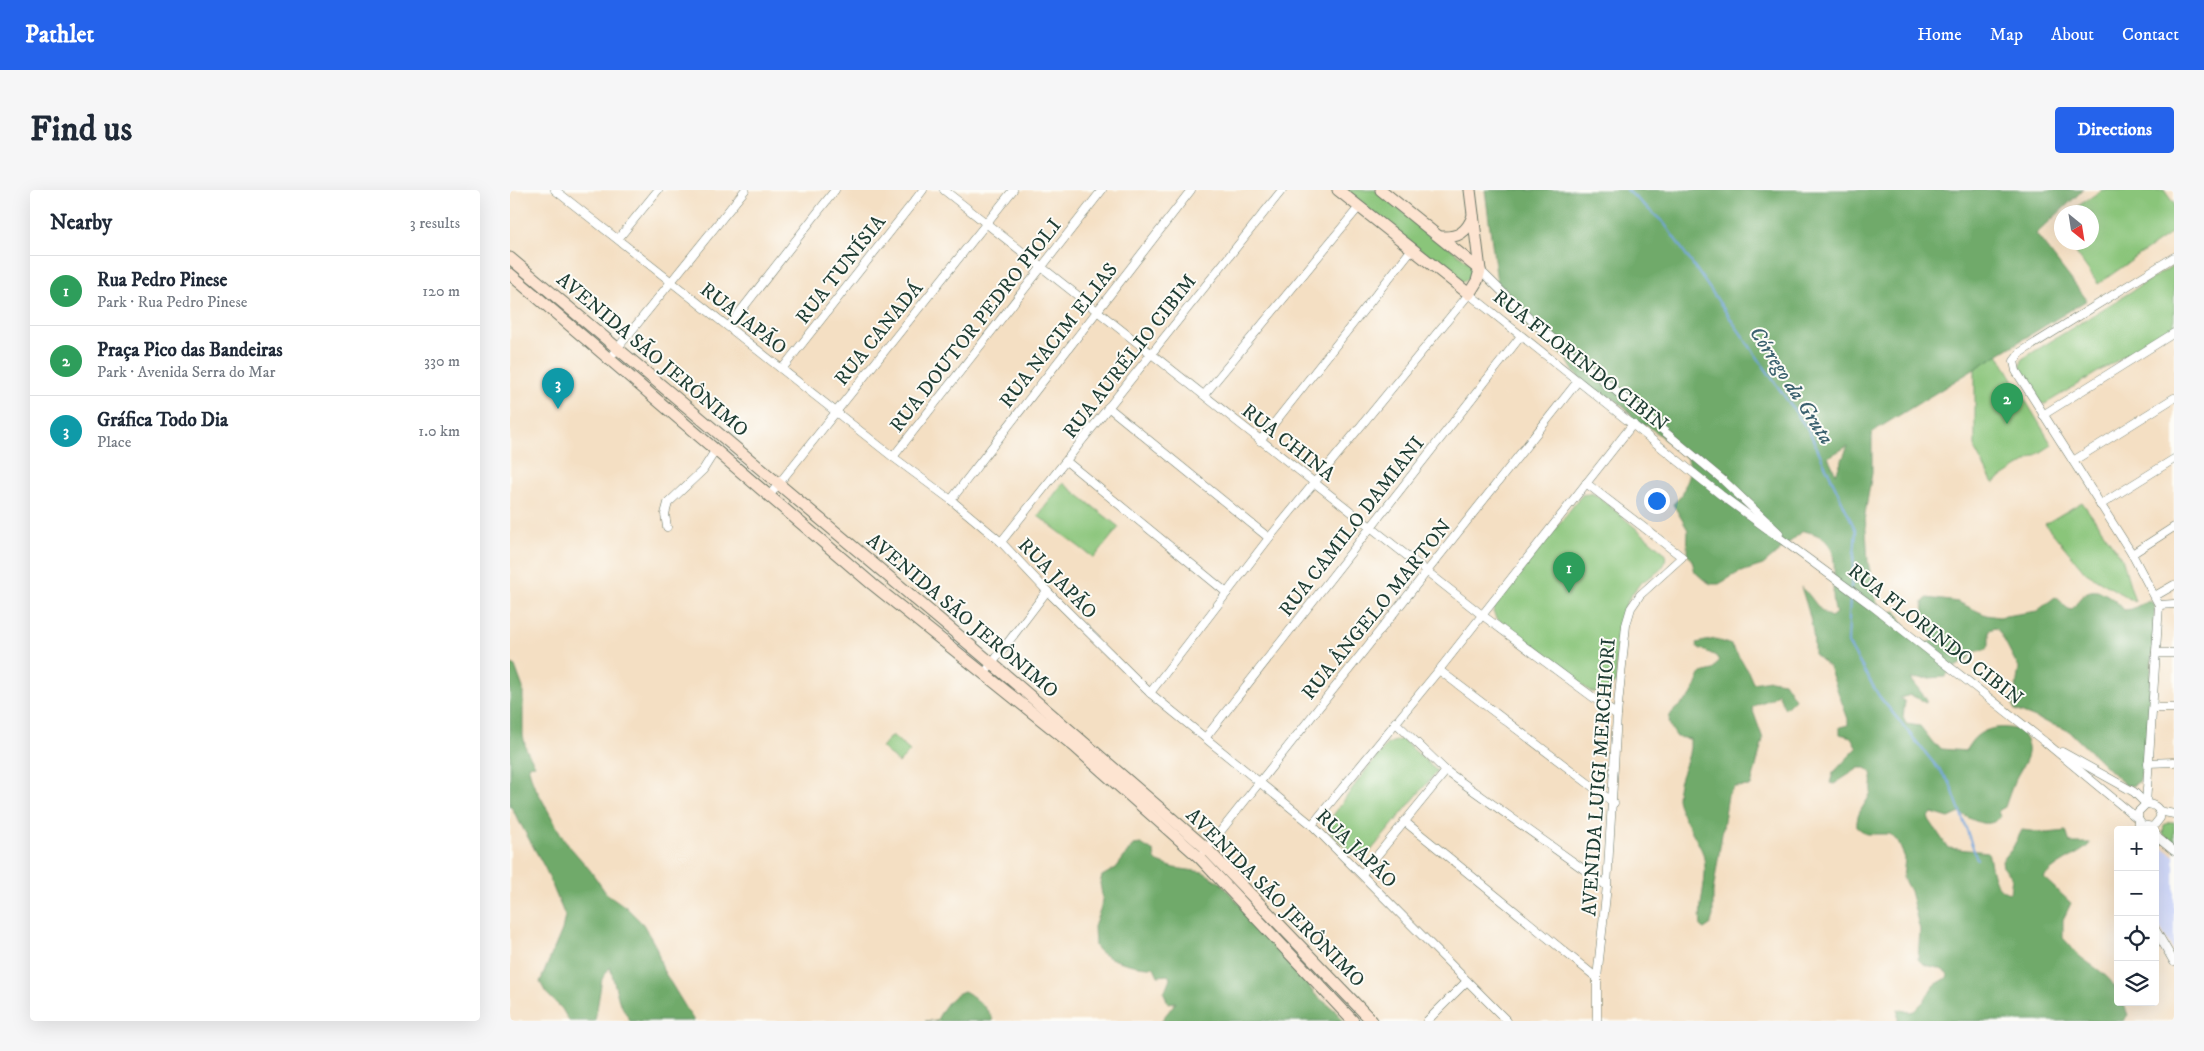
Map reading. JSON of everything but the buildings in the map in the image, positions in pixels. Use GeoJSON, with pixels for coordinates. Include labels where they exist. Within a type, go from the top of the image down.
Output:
{"type":"FeatureCollection","features":[{"type":"Feature","properties":{"kind":"street","name":"RUA JAPÃO"},"geometry":{"type":"LineString","coordinates":[[555,190],[566,193],[618,239],[670,281],[836,410],[893,457],[951,500],[1001,542],[1047,592],[1150,692],[1312,825],[1507,1021]]}},
{"type":"Feature","properties":{"kind":"street"},"geometry":{"type":"LineString","coordinates":[[618,239],[658,190]]}},
{"type":"Feature","properties":{"kind":"street"},"geometry":{"type":"LineString","coordinates":[[608,360],[745,190]]}},
{"type":"Feature","properties":{"kind":"street"},"geometry":{"type":"LineString","coordinates":[[729,326],[834,190]]}},
{"type":"Feature","properties":{"kind":"street","name":"RUA TUNÍSIA"},"geometry":{"type":"LineString","coordinates":[[782,368],[923,190]]}},
{"type":"Feature","properties":{"kind":"street","name":"RUA CHINA"},"geometry":{"type":"LineString","coordinates":[[944,190],[1482,615],[1617,715]]}},
{"type":"Feature","properties":{"kind":"street","name":"RUA CANADÁ"},"geometry":{"type":"LineString","coordinates":[[769,496],[1013,190]]}},
{"type":"Feature","properties":{"kind":"street","name":"RUA DOUTOR PEDRO PIOLI"},"geometry":{"type":"LineString","coordinates":[[893,457],[1102,190]]}},
{"type":"Feature","properties":{"kind":"street","name":"RUA NACIM ELIAS"},"geometry":{"type":"LineString","coordinates":[[951,500],[1191,190]]}},
{"type":"Feature","properties":{"kind":"street","name":"RUA AURÉLIO CIBIM"},"geometry":{"type":"LineString","coordinates":[[1001,542],[1282,190]]}},
{"type":"Feature","properties":{"kind":"street","name":"RUA FLORINDO CIBIN"},"geometry":{"type":"LineString","coordinates":[[1338,190],[1721,495],[1871,605],[2046,742],[2144,826]]}},
{"type":"Feature","properties":{"kind":"street","name":"RUA FLORINDO CIBIN"},"geometry":{"type":"LineString","coordinates":[[1381,190],[1480,270],[1533,322],[1730,486],[1804,557]]}},
{"type":"Feature","properties":{"kind":"street"},"geometry":{"type":"LineString","coordinates":[[1150,692],[1269,538],[1469,294],[1477,281],[1480,270],[1470,190]]}},
{"type":"Feature","properties":{"kind":"street"},"geometry":{"type":"LineString","coordinates":[[1204,395],[1359,207]]}},
{"type":"Feature","properties":{"kind":"street"},"geometry":{"type":"LineString","coordinates":[[1441,237],[1461,234],[1469,226],[1473,216]]}},
{"type":"Feature","properties":{"kind":"street"},"geometry":{"type":"LineString","coordinates":[[1260,441],[1412,249]]}},
{"type":"Feature","properties":{"kind":"street"},"geometry":{"type":"LineString","coordinates":[[2138,819],[2138,812],[2146,804],[2159,605],[2132,554],[2016,371],[2014,360],[2021,352],[2174,256]]}},
{"type":"Feature","properties":{"kind":"street","name":"AVENIDA SÃO JERÔNIMO"},"geometry":{"type":"LineString","coordinates":[[510,258],[993,665],[1203,853],[1372,1021]]}},
{"type":"Feature","properties":{"kind":"street","name":"AVENIDA SÃO JERÔNIMO"},"geometry":{"type":"LineString","coordinates":[[510,274],[608,360],[872,584],[1074,746],[1203,853],[1310,976],[1353,1021]]}},
{"type":"Feature","properties":{"kind":"street"},"geometry":{"type":"LineString","coordinates":[[2043,416],[2174,333]]}},
{"type":"Feature","properties":{"kind":"street","name":"RUA CAMILO DAMIANI"},"geometry":{"type":"LineString","coordinates":[[1206,737],[1521,336]]}},
{"type":"Feature","properties":{"kind":"street","name":"RUA ÂNGELO MARTON"},"geometry":{"type":"LineString","coordinates":[[1203,853],[1578,381]]}},
{"type":"Feature","properties":{"kind":"street"},"geometry":{"type":"LineString","coordinates":[[2073,461],[2174,398]]}},
{"type":"Feature","properties":{"kind":"street"},"geometry":{"type":"LineString","coordinates":[[1108,407],[1269,538]]}},
{"type":"Feature","properties":{"kind":"street"},"geometry":{"type":"LineString","coordinates":[[1312,825],[1439,670],[1633,424]]}},
{"type":"Feature","properties":{"kind":"street"},"geometry":{"type":"LineString","coordinates":[[667,527],[665,514],[668,504],[703,470],[715,451]]}},
{"type":"Feature","properties":{"kind":"street"},"geometry":{"type":"LineString","coordinates":[[2100,505],[2174,459]]}},
{"type":"Feature","properties":{"kind":"street"},"geometry":{"type":"LineString","coordinates":[[1066,461],[1227,593]]}},
{"type":"Feature","properties":{"kind":"street","name":"AVENIDA LUIGI MERCHIORI"},"geometry":{"type":"LineString","coordinates":[[1586,483],[1682,558],[1640,595],[1631,608],[1626,625],[1617,715],[1614,803],[1597,978],[1597,1021]]}},
{"type":"Feature","properties":{"kind":"street"},"geometry":{"type":"LineString","coordinates":[[2132,554],[2174,527]]}},
{"type":"Feature","properties":{"kind":"street"},"geometry":{"type":"LineString","coordinates":[[2155,596],[2174,585]]}},
{"type":"Feature","properties":{"kind":"street"},"geometry":{"type":"LineString","coordinates":[[984,674],[993,665],[1047,592]]}},
{"type":"Feature","properties":{"kind":"street"},"geometry":{"type":"LineString","coordinates":[[2159,605],[2174,604]]}},
{"type":"Feature","properties":{"kind":"street"},"geometry":{"type":"LineString","coordinates":[[2156,654],[2174,653]]}},
{"type":"Feature","properties":{"kind":"street"},"geometry":{"type":"LineString","coordinates":[[1439,670],[1614,803]]}},
{"type":"Feature","properties":{"kind":"street"},"geometry":{"type":"LineString","coordinates":[[2153,708],[2174,708]]}},
{"type":"Feature","properties":{"kind":"street"},"geometry":{"type":"LineString","coordinates":[[1396,722],[1446,771],[1607,886]]}},
{"type":"Feature","properties":{"kind":"street","name":"RUA FLORINDO CIBIN"},"geometry":{"type":"LineString","coordinates":[[2046,742],[2134,792],[2146,804]]}},
{"type":"Feature","properties":{"kind":"street"},"geometry":{"type":"LineString","coordinates":[[2148,763],[2174,762]]}},
{"type":"Feature","properties":{"kind":"street"},"geometry":{"type":"LineString","coordinates":[[1362,874],[1446,771]]}},
{"type":"Feature","properties":{"kind":"street"},"geometry":{"type":"LineString","coordinates":[[2134,792],[2147,783]]}},
{"type":"Feature","properties":{"kind":"street"},"geometry":{"type":"LineString","coordinates":[[2146,804],[2154,805],[2160,811],[2174,814]]}},
{"type":"Feature","properties":{"kind":"street"},"geometry":{"type":"LineString","coordinates":[[2155,826],[2159,822],[2160,811]]}},
{"type":"Feature","properties":{"kind":"street"},"geometry":{"type":"LineString","coordinates":[[1404,821],[1597,978]]}},
{"type":"Feature","properties":{"kind":"street","name":"RUA FLORINDO CIBIN"},"geometry":{"type":"LineString","coordinates":[[2159,839],[2174,851]]}},
{"type":"Feature","properties":{"kind":"street"},"geometry":{"type":"LineString","coordinates":[[2159,936],[2174,962]]}},
{"type":"Feature","properties":{"kind":"street"},"geometry":{"type":"LineString","coordinates":[[1310,976],[1319,967]]}},
{"type":"Feature","properties":{"kind":"street"},"geometry":{"type":"LineString","coordinates":[[1427,1021],[1467,981]]}},
{"type":"Feature","properties":{"kind":"shaded area"},"geometry":{"type":"Polygon","coordinates":[[[2159,845],[2174,856],[2174,952],[2159,926],[2159,845]]]}},
{"type":"Feature","properties":{"kind":"green space"},"geometry":{"type":"Polygon","coordinates":[[[1344,190],[1375,190],[1471,264],[1473,271],[1471,278],[1461,282],[1344,190]]]}},
{"type":"Feature","properties":{"kind":"green space"},"geometry":{"type":"Polygon","coordinates":[[[1485,190],[2083,190],[2067,205],[2054,205],[2054,217],[2036,234],[2087,300],[1872,432],[1872,473],[1865,514],[1868,562],[1878,608],[1887,618],[1891,612],[1896,611],[1910,635],[1920,642],[1926,643],[1934,640],[1925,624],[1923,602],[1927,598],[1958,602],[1986,615],[1999,617],[2037,611],[2055,597],[2071,610],[2081,597],[2092,591],[2104,593],[2124,610],[2132,609],[2149,600],[2155,605],[2148,728],[2140,781],[2132,786],[2125,785],[2069,731],[2015,710],[2013,706],[2019,668],[1996,628],[1989,630],[1989,645],[1987,649],[1974,652],[1945,677],[1911,679],[1926,699],[1926,702],[1910,695],[1900,698],[1905,702],[1903,717],[1906,724],[1920,726],[1934,744],[1942,749],[1966,751],[1981,733],[1995,728],[2019,730],[2024,737],[2028,755],[2015,780],[2005,807],[1998,811],[2000,817],[1996,821],[1991,823],[1980,822],[1960,813],[1949,818],[1932,813],[1928,818],[1948,848],[1988,852],[1996,883],[2004,891],[2010,893],[2012,877],[2003,867],[2002,861],[2012,849],[2022,830],[2047,833],[2066,831],[2070,843],[2090,843],[2087,847],[2055,867],[2044,878],[2071,903],[2063,920],[2063,938],[2076,953],[2109,979],[2114,986],[2114,1006],[2125,1006],[2128,1015],[2123,1021],[1898,1021],[1898,1009],[1909,1012],[1914,1011],[1924,1001],[1933,986],[1947,978],[1948,974],[1940,969],[1924,964],[1918,959],[1920,930],[1910,891],[1903,878],[1905,858],[1898,842],[1890,834],[1866,834],[1857,827],[1859,813],[1871,790],[1871,772],[1866,768],[1859,768],[1834,784],[1830,783],[1833,773],[1857,748],[1851,737],[1840,734],[1840,727],[1848,725],[1848,719],[1829,667],[1814,654],[1812,628],[1801,587],[1826,615],[1831,617],[1836,613],[1833,601],[1833,553],[1828,543],[1818,536],[1803,531],[1763,565],[1738,573],[1719,584],[1711,584],[1704,580],[1695,572],[1692,561],[1687,553],[1688,530],[1673,504],[1682,495],[1690,471],[1687,458],[1647,425],[1635,421],[1627,409],[1613,398],[1603,397],[1585,384],[1574,372],[1567,360],[1500,305],[1485,190]],[[1848,446],[1828,457],[1836,474],[1848,446]]]}},
{"type":"Feature","properties":{"kind":"green space"},"geometry":{"type":"Polygon","coordinates":[[[2102,190],[2164,190],[2174,204],[2174,231],[2098,284],[2074,250],[2099,250],[2099,205],[2080,205],[2102,190]]]}},
{"type":"Feature","properties":{"kind":"green space"},"geometry":{"type":"Polygon","coordinates":[[[2174,265],[2174,326],[2045,404],[2040,403],[2020,371],[2022,359],[2174,265]]]}},
{"type":"Feature","properties":{"kind":"green space"},"geometry":{"type":"Polygon","coordinates":[[[1998,354],[2052,445],[1993,483],[1975,450],[1975,369],[1998,354]]]}},
{"type":"Feature","properties":{"kind":"green space"},"geometry":{"type":"Polygon","coordinates":[[[1063,483],[1119,527],[1094,558],[1038,516],[1063,483]]]}},
{"type":"Feature","properties":{"kind":"green space"},"geometry":{"type":"Polygon","coordinates":[[[1591,493],[1599,497],[1665,553],[1666,559],[1662,568],[1641,583],[1627,602],[1620,621],[1616,682],[1605,690],[1595,692],[1591,692],[1496,618],[1493,612],[1496,603],[1582,495],[1591,493]]]}},
{"type":"Feature","properties":{"kind":"green space"},"geometry":{"type":"Polygon","coordinates":[[[2082,502],[2122,558],[2135,602],[2086,573],[2045,524],[2082,502]]]}},
{"type":"Feature","properties":{"kind":"green space"},"geometry":{"type":"Polygon","coordinates":[[[1715,639],[1731,645],[1747,669],[1753,683],[1770,680],[1784,682],[1795,699],[1785,709],[1778,693],[1771,699],[1752,708],[1763,739],[1751,786],[1734,787],[1728,795],[1713,892],[1713,916],[1710,925],[1704,929],[1701,927],[1700,918],[1705,863],[1697,841],[1680,810],[1677,798],[1679,782],[1689,754],[1690,739],[1677,737],[1669,722],[1672,713],[1691,695],[1701,673],[1713,670],[1719,661],[1716,656],[1697,647],[1696,643],[1715,639]]]}},
{"type":"Feature","properties":{"kind":"green space"},"geometry":{"type":"Polygon","coordinates":[[[510,663],[515,666],[523,688],[523,735],[526,749],[535,765],[528,766],[533,783],[564,840],[590,870],[606,893],[626,907],[643,924],[656,947],[663,970],[694,1021],[630,1021],[619,1001],[610,967],[602,979],[595,1021],[569,1021],[562,1009],[546,993],[540,982],[562,930],[565,916],[545,868],[510,805],[510,663]]]}},
{"type":"Feature","properties":{"kind":"green space"},"geometry":{"type":"Polygon","coordinates":[[[892,735],[910,751],[899,763],[881,747],[892,735]]]}},
{"type":"Feature","properties":{"kind":"green space"},"geometry":{"type":"Polygon","coordinates":[[[1402,739],[1437,771],[1364,859],[1355,856],[1330,832],[1332,817],[1387,744],[1402,739]]]}},
{"type":"Feature","properties":{"kind":"green space"},"geometry":{"type":"Polygon","coordinates":[[[2174,822],[2174,844],[2163,834],[2164,825],[2174,822]]]}},
{"type":"Feature","properties":{"kind":"green space"},"geometry":{"type":"Polygon","coordinates":[[[1141,844],[1154,852],[1155,859],[1158,862],[1174,868],[1203,872],[1221,883],[1306,979],[1309,987],[1339,1014],[1343,1021],[1161,1021],[1176,1002],[1168,1003],[1164,993],[1170,978],[1168,975],[1158,976],[1154,967],[1140,966],[1113,959],[1099,951],[1095,946],[1094,927],[1103,901],[1100,883],[1102,876],[1116,868],[1133,845],[1141,844]]]}},
{"type":"Feature","properties":{"kind":"green space"},"geometry":{"type":"Polygon","coordinates":[[[964,991],[981,1004],[993,1021],[925,1021],[937,1020],[951,999],[964,991]]]}},
{"type":"Feature","properties":{"kind":"waterway","name":"Córrego da Gruta"},"geometry":{"type":"LineString","coordinates":[[1627,190],[1664,223],[1810,433],[1856,531],[1851,588]]}},
{"type":"Feature","properties":{"kind":"waterway","name":"Córrego da Gruta"},"geometry":{"type":"LineString","coordinates":[[1850,593],[1848,643],[1879,696],[1950,783],[1977,859]]}},
{"type":"Feature","properties":{"kind":"place","name":"Gráfica Todo Dia"},"geometry":{"type":"Point","coordinates":[558,409]}},
{"type":"Feature","properties":{"kind":"place","name":"Praça Pico das Bandeiras"},"geometry":{"type":"Point","coordinates":[2007,424]}},
{"type":"Feature","properties":{"kind":"place","name":"Rua Pedro Pinese"},"geometry":{"type":"Point","coordinates":[1569,593]}}]}
